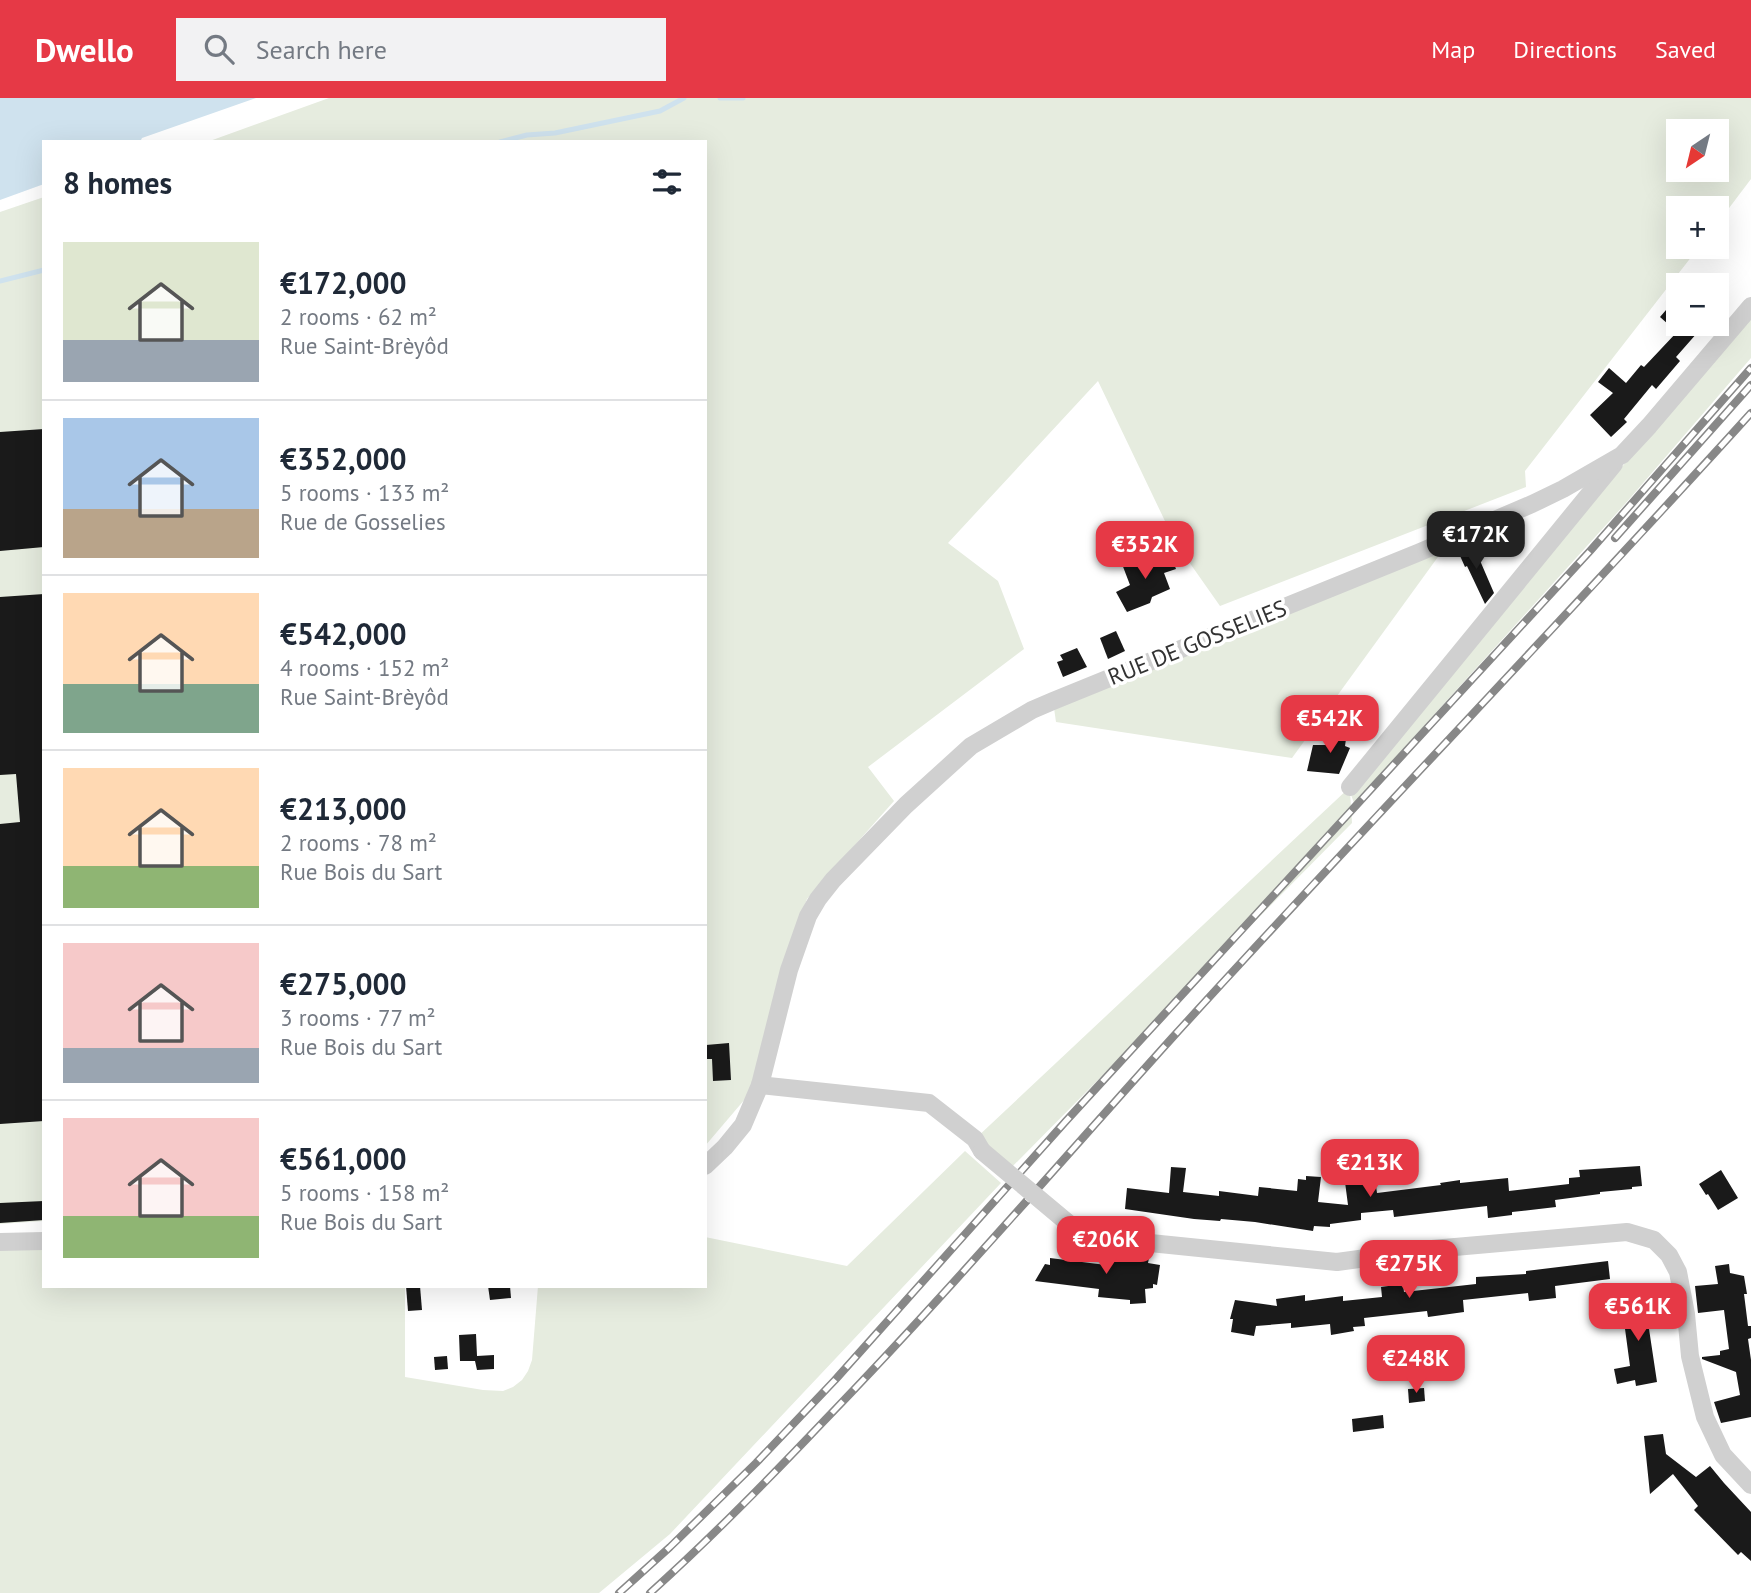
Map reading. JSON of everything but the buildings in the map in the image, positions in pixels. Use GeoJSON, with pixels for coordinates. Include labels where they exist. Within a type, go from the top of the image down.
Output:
{"type":"FeatureCollection","features":[{"type":"Feature","properties":{"kind":"street","name":"RUE DE GOSSELIES"},"geometry":{"type":"LineString","coordinates":[[707,1164],[743,1125],[760,1086],[789,970],[808,916],[818,899],[906,805],[971,746],[1032,710],[1420,552],[1563,489],[1622,455],[1751,306]]}},
{"type":"Feature","properties":{"kind":"street"},"geometry":{"type":"LineString","coordinates":[[1350,787],[1622,455]]}},
{"type":"Feature","properties":{"kind":"street"},"geometry":{"type":"LineString","coordinates":[[760,1086],[929,1103],[975,1139],[982,1151],[1074,1228],[1111,1238],[1337,1262],[1432,1249],[1627,1232],[1654,1240],[1669,1255],[1678,1272],[1690,1356],[1705,1417],[1723,1455],[1751,1485]]}},
{"type":"Feature","properties":{"kind":"street"},"geometry":{"type":"LineString","coordinates":[[0,1242],[42,1241]]}},
{"type":"Feature","properties":{"kind":"shaded area"},"geometry":{"type":"Polygon","coordinates":[[[329,98],[1751,98],[1751,179],[1729,208],[1729,196],[1666,196],[1666,259],[1690,259],[1679,273],[1666,273],[1666,289],[1525,471],[1526,487],[1220,606],[1175,542],[1098,381],[948,543],[998,581],[1024,649],[868,767],[894,801],[807,899],[787,953],[751,1092],[707,1144],[707,140],[213,140],[329,98]]]}},
{"type":"Feature","properties":{"kind":"shaded area"},"geometry":{"type":"Polygon","coordinates":[[[42,198],[42,1221],[0,1224],[0,212],[42,198]]]}},
{"type":"Feature","properties":{"kind":"shaded area"},"geometry":{"type":"Polygon","coordinates":[[[1751,315],[1751,358],[1625,504],[1354,803],[1350,792],[1352,823],[1007,1172],[975,1139],[1350,787],[1751,315]]]}},
{"type":"Feature","properties":{"kind":"shaded area"},"geometry":{"type":"Polygon","coordinates":[[[1443,550],[1292,758],[1056,722],[1053,701],[1443,550]]]}},
{"type":"Feature","properties":{"kind":"shaded area"},"geometry":{"type":"Polygon","coordinates":[[[965,1151],[1001,1183],[670,1534],[599,1593],[0,1593],[0,1246],[42,1246],[42,1288],[405,1288],[405,1377],[503,1391],[522,1380],[532,1360],[538,1288],[707,1288],[707,1237],[847,1266],[965,1151]]]}},
{"type":"Feature","properties":{"kind":"water"},"geometry":{"type":"Polygon","coordinates":[[[0,98],[256,98],[141,140],[42,140],[42,185],[0,200],[0,98]]]}},
{"type":"Feature","properties":{"kind":"waterway"},"geometry":{"type":"LineString","coordinates":[[508,140],[660,111],[684,98]]}},
{"type":"Feature","properties":{"kind":"waterway"},"geometry":{"type":"LineString","coordinates":[[720,98],[743,98]]}},
{"type":"Feature","properties":{"kind":"waterway"},"geometry":{"type":"LineString","coordinates":[[0,281],[42,270]]}},
{"type":"Feature","properties":{"kind":"railway"},"geometry":{"type":"LineString","coordinates":[[619,1593],[756,1463],[835,1380],[1066,1121],[1590,551],[1751,368]]}},
{"type":"Feature","properties":{"kind":"railway"},"geometry":{"type":"LineString","coordinates":[[1615,538],[1751,385]]}},
{"type":"Feature","properties":{"kind":"railway"},"geometry":{"type":"LineString","coordinates":[[650,1593],[738,1509],[868,1375],[1172,1038],[1751,413]]}}]}
